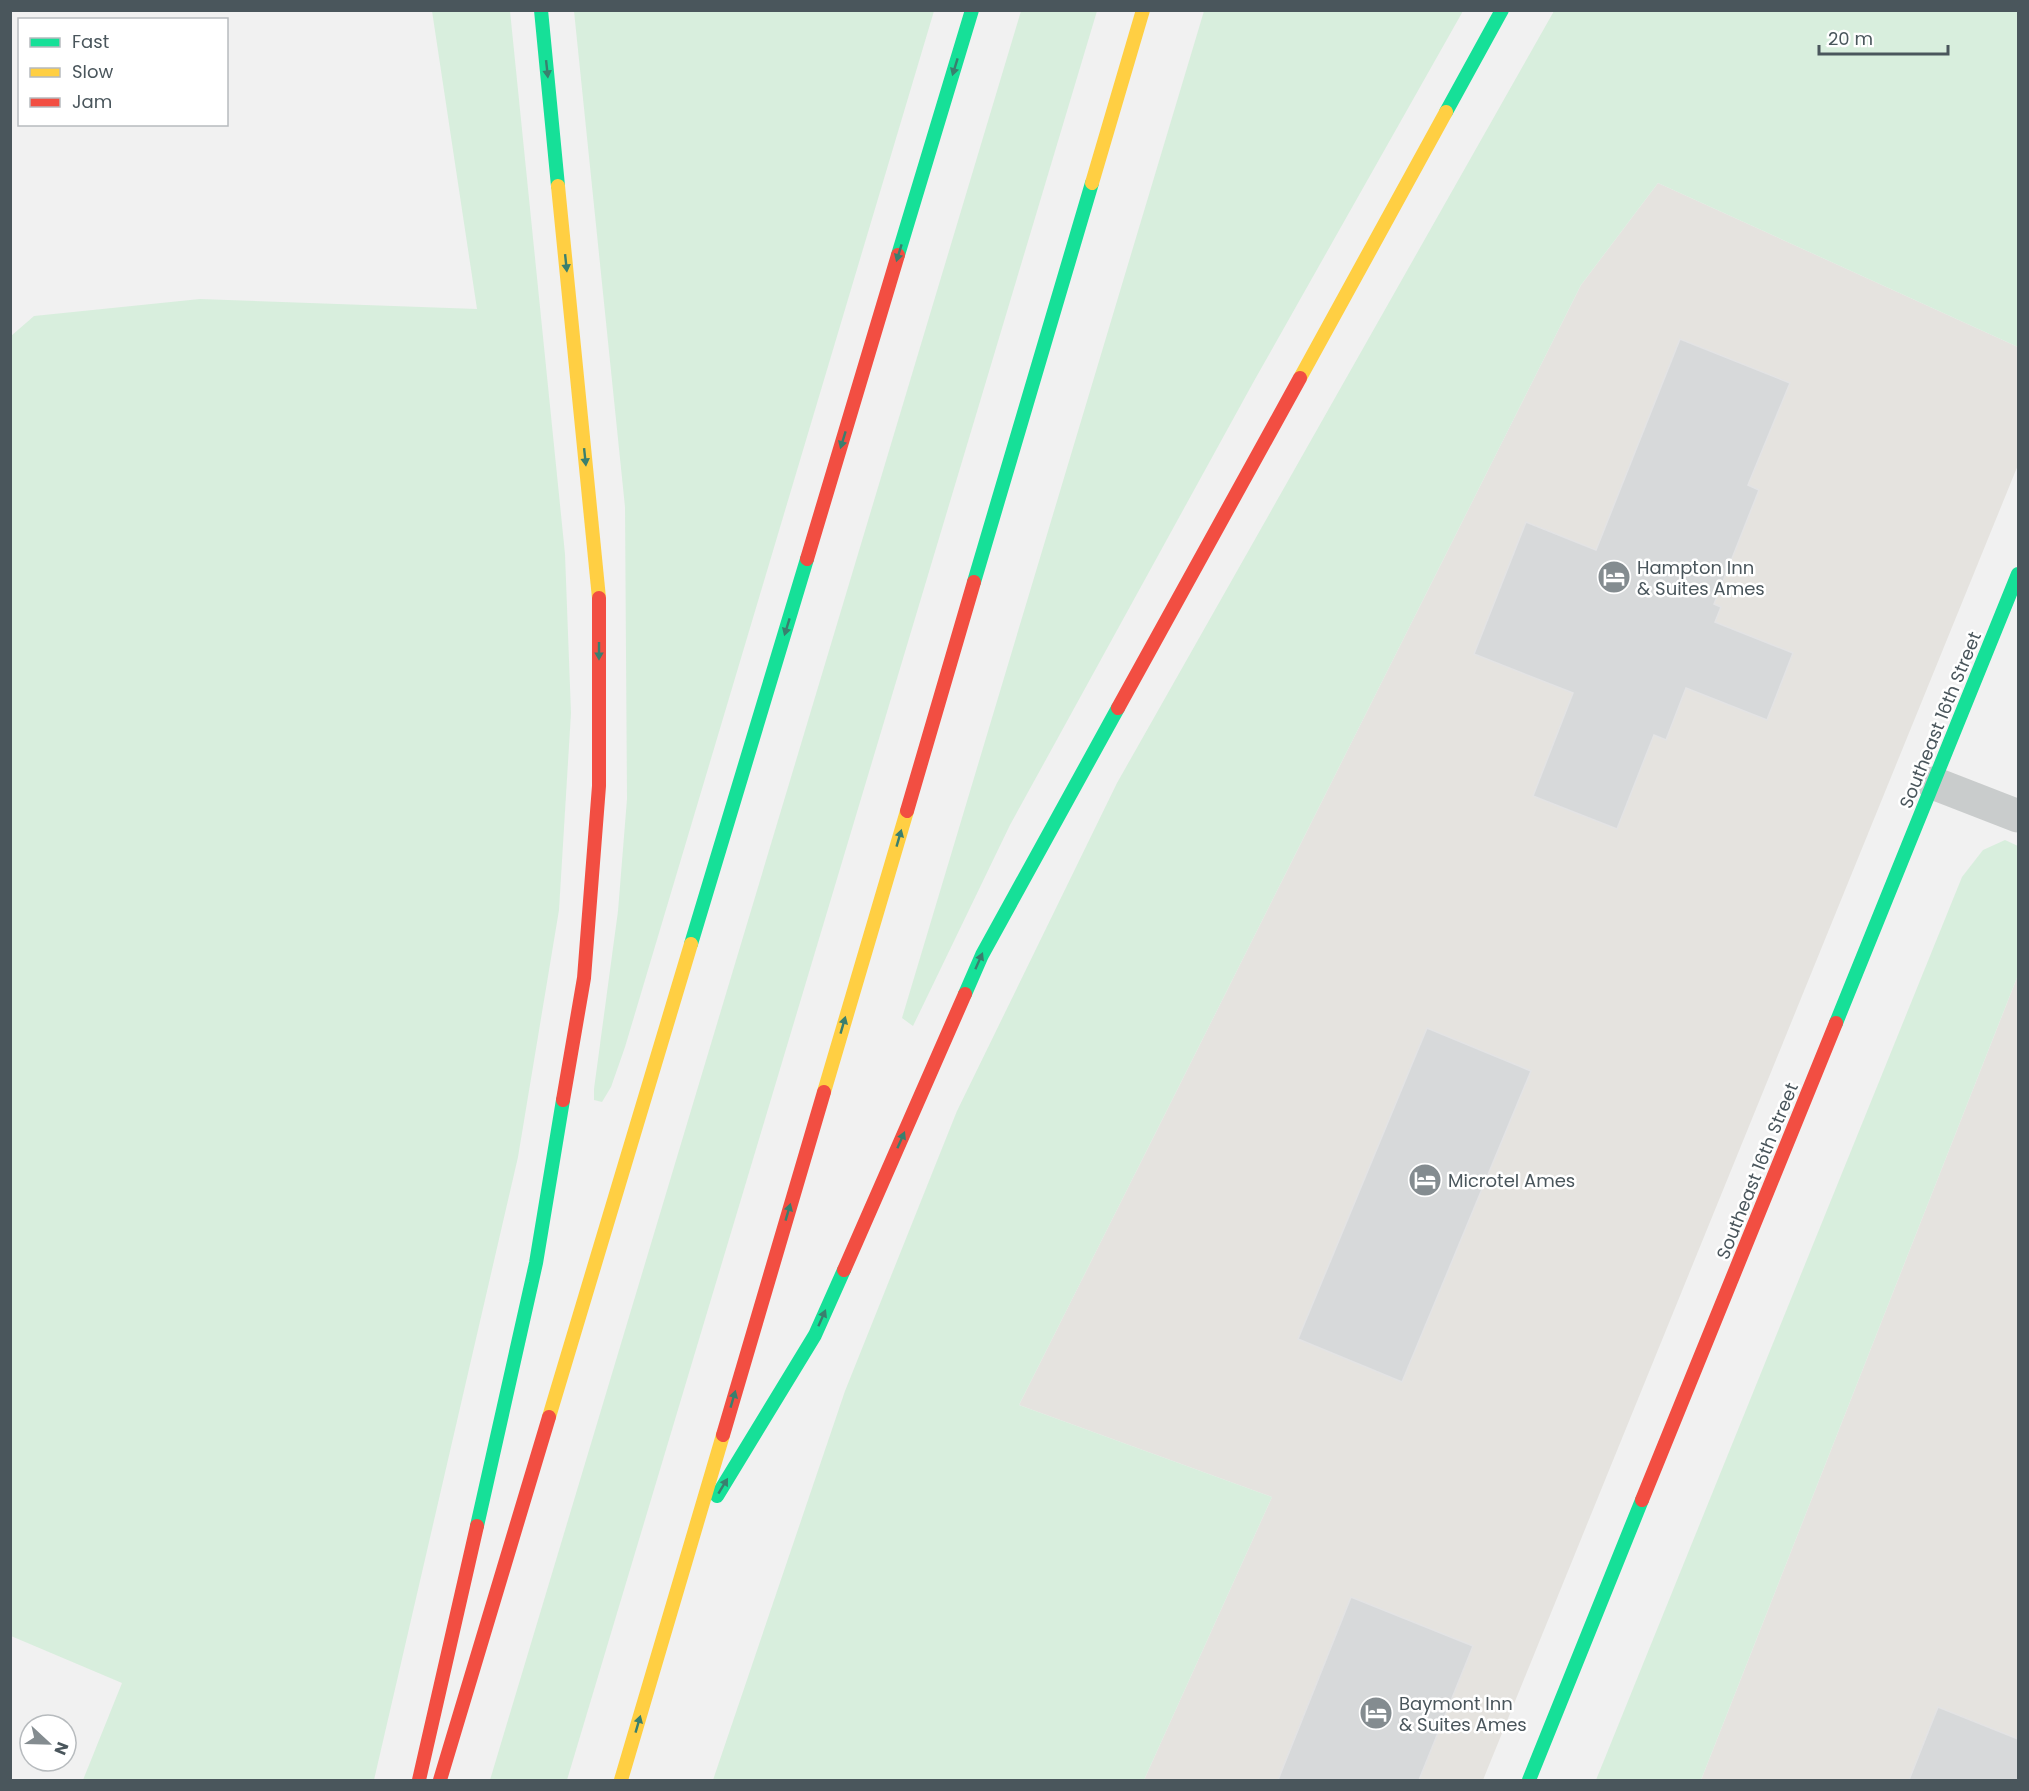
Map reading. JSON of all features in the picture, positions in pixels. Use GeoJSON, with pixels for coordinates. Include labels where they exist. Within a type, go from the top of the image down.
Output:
{"type":"FeatureCollection","features":[{"type":"Feature","properties":{"kind":"main road"},"geometry":{"type":"LineString","coordinates":[[419,1780],[536,1263],[584,978],[599,786],[599,594],[542,10]]}},
{"type":"Feature","properties":{"kind":"main road"},"geometry":{"type":"LineString","coordinates":[[440,1780],[972,10]]}},
{"type":"Feature","properties":{"kind":"main road"},"geometry":{"type":"LineString","coordinates":[[621,1780],[1143,10]]}},
{"type":"Feature","properties":{"kind":"main road"},"geometry":{"type":"LineString","coordinates":[[693,1536],[815,1335],[982,955],[1502,10]]}},
{"type":"Feature","properties":{"kind":"main road","name":"Southeast 16th Street"},"geometry":{"type":"LineString","coordinates":[[1529,1780],[2019,574]]}},
{"type":"Feature","properties":{"kind":"street"},"geometry":{"type":"LineString","coordinates":[[1933,783],[2019,816]]}},
{"type":"Feature","properties":{"kind":"shaded area"},"geometry":{"type":"Polygon","coordinates":[[[1658,183],[2018,347],[2018,465],[1483,1780],[1144,1780],[1272,1497],[1019,1405],[1581,285],[1658,183]]]}},
{"type":"Feature","properties":{"kind":"shaded area"},"geometry":{"type":"Polygon","coordinates":[[[2018,975],[2018,1780],[1701,1780],[2018,975]]]}},
{"type":"Feature","properties":{"kind":"green space"},"geometry":{"type":"Polygon","coordinates":[[[432,11],[510,11],[565,554],[571,713],[559,910],[518,1157],[374,1780],[83,1780],[122,1683],[11,1636],[11,336],[34,316],[200,299],[477,309],[432,11]]]}},
{"type":"Feature","properties":{"kind":"green space"},"geometry":{"type":"Polygon","coordinates":[[[574,11],[934,11],[625,1047],[611,1087],[602,1102],[594,1100],[594,1089],[618,911],[627,799],[625,507],[574,11]]]}},
{"type":"Feature","properties":{"kind":"green space"},"geometry":{"type":"Polygon","coordinates":[[[1021,11],[1097,11],[567,1780],[490,1780],[1021,11]]]}},
{"type":"Feature","properties":{"kind":"green space"},"geometry":{"type":"Polygon","coordinates":[[[1204,11],[1463,11],[1254,381],[1010,825],[913,1026],[902,1018],[1204,11]]]}},
{"type":"Feature","properties":{"kind":"green space"},"geometry":{"type":"Polygon","coordinates":[[[1554,11],[2018,11],[2018,347],[1658,183],[1581,285],[1019,1405],[1272,1497],[1144,1780],[713,1780],[845,1391],[957,1111],[1117,783],[1554,11]]]}},
{"type":"Feature","properties":{"kind":"green space"},"geometry":{"type":"Polygon","coordinates":[[[2005,840],[2018,846],[2018,975],[1701,1780],[1596,1780],[1962,877],[1983,850],[2005,840]]]}},
{"type":"Feature","properties":{"kind":"building","name":"Hampton Inn & Suites Ames"},"geometry":{"type":"Polygon","coordinates":[[[1680,339],[1790,383],[1748,485],[1759,490],[1714,604],[1721,607],[1715,622],[1793,653],[1767,720],[1686,688],[1666,740],[1654,735],[1617,829],[1533,796],[1573,693],[1474,654],[1526,522],[1596,550],[1680,339]]]}},
{"type":"Feature","properties":{"kind":"building","name":"Microtel Ames"},"geometry":{"type":"Polygon","coordinates":[[[1427,1028],[1531,1071],[1402,1382],[1298,1339],[1427,1028]]]}},
{"type":"Feature","properties":{"kind":"building","name":"Baymont Inn & Suites Ames"},"geometry":{"type":"Polygon","coordinates":[[[1351,1597],[1473,1646],[1419,1780],[1278,1780],[1351,1597]]]}},
{"type":"Feature","properties":{"kind":"building"},"geometry":{"type":"Polygon","coordinates":[[[1938,1707],[2018,1739],[2018,1780],[1909,1780],[1938,1707]]]}},
{"type":"Feature","properties":{"kind":"traffic: fast"},"geometry":{"type":"LineString","coordinates":[[541,10],[558,186]]}},
{"type":"Feature","properties":{"kind":"traffic: fast"},"geometry":{"type":"LineString","coordinates":[[898,255],[972,10]]}},
{"type":"Feature","properties":{"kind":"traffic: fast"},"geometry":{"type":"LineString","coordinates":[[1446,112],[1502,10]]}},
{"type":"Feature","properties":{"kind":"traffic: fast"},"geometry":{"type":"LineString","coordinates":[[974,582],[1092,183]]}},
{"type":"Feature","properties":{"kind":"traffic: fast"},"geometry":{"type":"LineString","coordinates":[[691,944],[807,559]]}},
{"type":"Feature","properties":{"kind":"traffic: fast"},"geometry":{"type":"LineString","coordinates":[[1836,1023],[2018,574]]}},
{"type":"Feature","properties":{"kind":"traffic: fast"},"geometry":{"type":"LineString","coordinates":[[965,994],[982,955],[1118,708]]}},
{"type":"Feature","properties":{"kind":"traffic: fast"},"geometry":{"type":"LineString","coordinates":[[477,1526],[536,1263],[563,1100]]}},
{"type":"Feature","properties":{"kind":"traffic: fast"},"geometry":{"type":"LineString","coordinates":[[717,1496],[815,1335],[844,1270]]}},
{"type":"Feature","properties":{"kind":"traffic: fast"},"geometry":{"type":"LineString","coordinates":[[1529,1780],[1642,1500]]}},
{"type":"Feature","properties":{"kind":"traffic: slow"},"geometry":{"type":"LineString","coordinates":[[1092,183],[1143,10]]}},
{"type":"Feature","properties":{"kind":"traffic: slow"},"geometry":{"type":"LineString","coordinates":[[1300,378],[1446,112]]}},
{"type":"Feature","properties":{"kind":"traffic: slow"},"geometry":{"type":"LineString","coordinates":[[558,186],[599,598]]}},
{"type":"Feature","properties":{"kind":"traffic: slow"},"geometry":{"type":"LineString","coordinates":[[824,1092],[907,811]]}},
{"type":"Feature","properties":{"kind":"traffic: slow"},"geometry":{"type":"LineString","coordinates":[[549,1417],[691,944]]}},
{"type":"Feature","properties":{"kind":"traffic: slow"},"geometry":{"type":"LineString","coordinates":[[621,1780],[723,1435]]}},
{"type":"Feature","properties":{"kind":"traffic: jam"},"geometry":{"type":"LineString","coordinates":[[807,559],[898,255]]}},
{"type":"Feature","properties":{"kind":"traffic: jam"},"geometry":{"type":"LineString","coordinates":[[1118,708],[1300,378]]}},
{"type":"Feature","properties":{"kind":"traffic: jam"},"geometry":{"type":"LineString","coordinates":[[907,811],[974,582]]}},
{"type":"Feature","properties":{"kind":"traffic: jam"},"geometry":{"type":"LineString","coordinates":[[563,1100],[584,978],[599,786],[599,598]]}},
{"type":"Feature","properties":{"kind":"traffic: jam"},"geometry":{"type":"LineString","coordinates":[[844,1270],[965,994]]}},
{"type":"Feature","properties":{"kind":"traffic: jam"},"geometry":{"type":"LineString","coordinates":[[1642,1500],[1836,1023]]}},
{"type":"Feature","properties":{"kind":"traffic: jam"},"geometry":{"type":"LineString","coordinates":[[723,1435],[824,1092]]}},
{"type":"Feature","properties":{"kind":"traffic: jam"},"geometry":{"type":"LineString","coordinates":[[440,1780],[549,1417]]}},
{"type":"Feature","properties":{"kind":"traffic: jam"},"geometry":{"type":"LineString","coordinates":[[419,1780],[477,1526]]}},
{"type":"Feature","properties":{"kind":"place","name":"Hampton Inn & Suites Ames"},"geometry":{"type":"Point","coordinates":[1614,577]}},
{"type":"Feature","properties":{"kind":"place","name":"Microtel Ames"},"geometry":{"type":"Point","coordinates":[1425,1180]}},
{"type":"Feature","properties":{"kind":"place","name":"Baymont Inn & Suites Ames"},"geometry":{"type":"Point","coordinates":[1376,1713]}}]}
